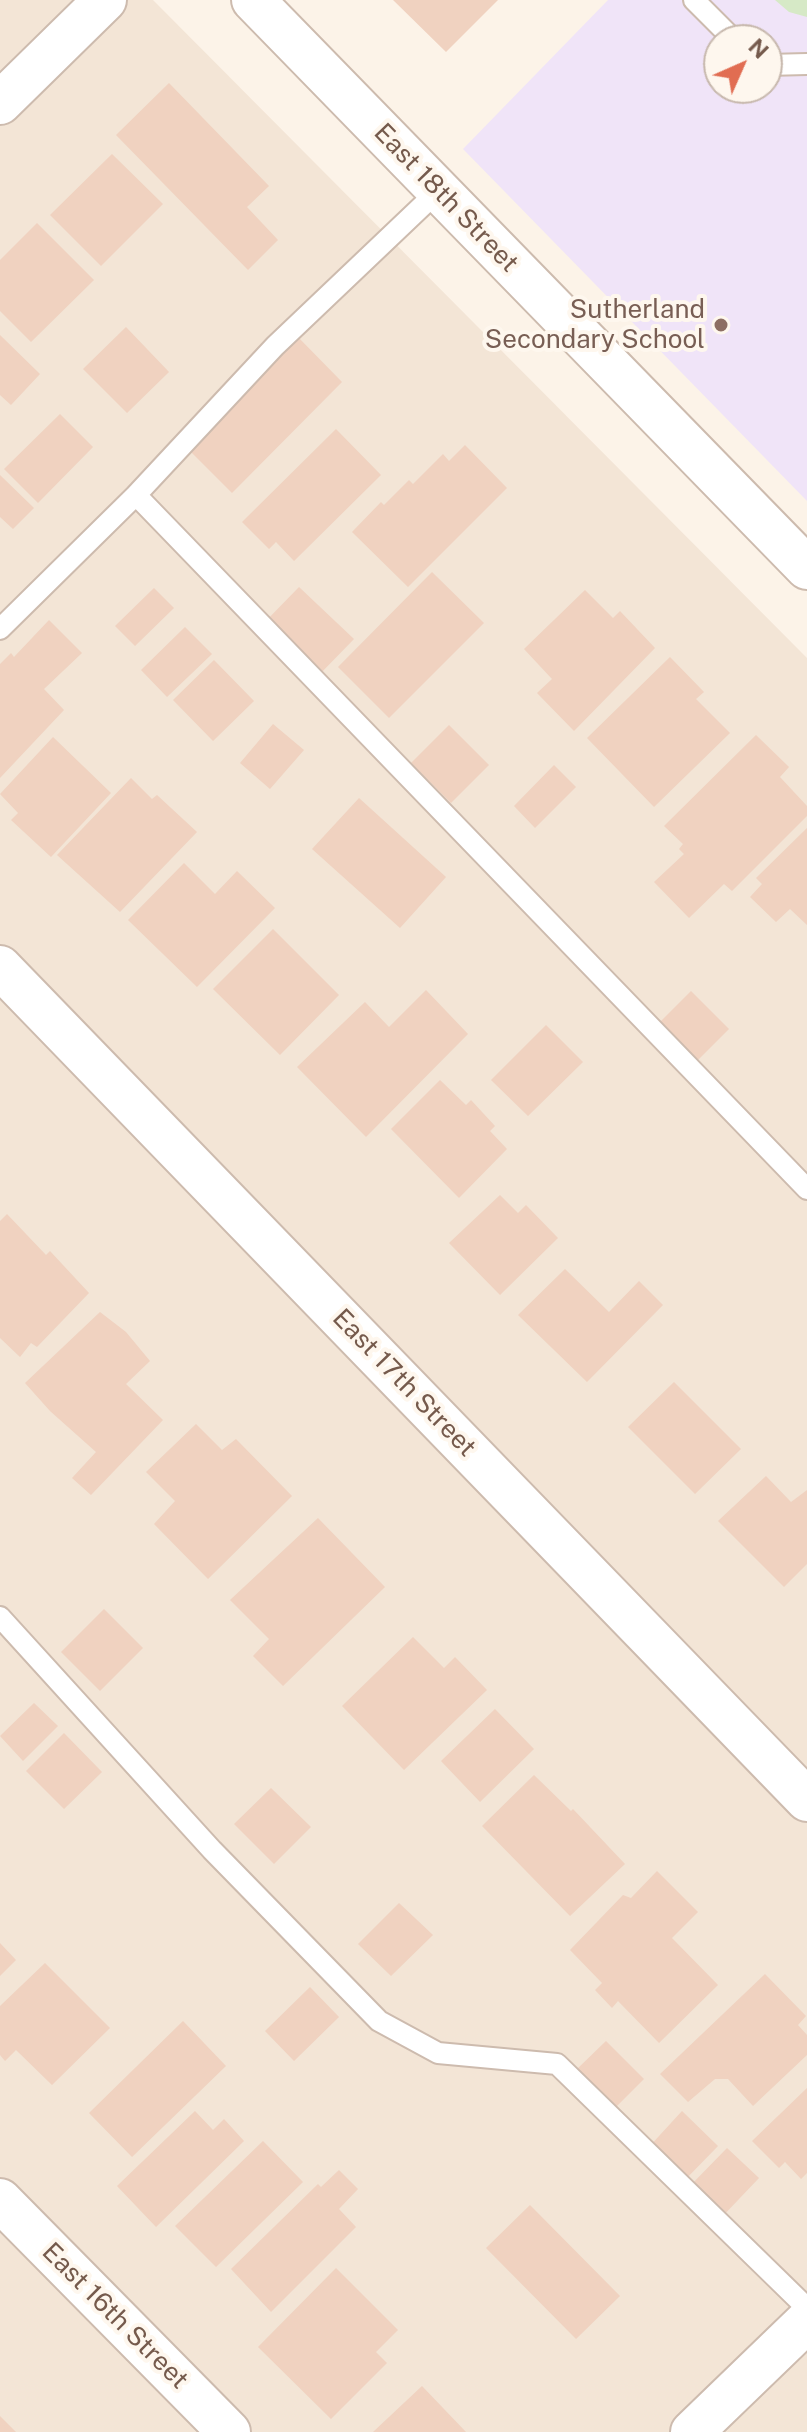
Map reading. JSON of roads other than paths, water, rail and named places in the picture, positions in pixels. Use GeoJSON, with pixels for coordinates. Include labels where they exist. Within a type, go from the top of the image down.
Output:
{"type":"FeatureCollection","features":[{"type":"Feature","properties":{"kind":"street"},"geometry":{"type":"LineString","coordinates":[[0,103],[105,0]]}},
{"type":"Feature","properties":{"kind":"street","name":"East 18th Street"},"geometry":{"type":"LineString","coordinates":[[253,0],[807,568]]}},
{"type":"Feature","properties":{"kind":"street","name":"East 17th Street"},"geometry":{"type":"LineString","coordinates":[[0,967],[807,1800]]}},
{"type":"Feature","properties":{"kind":"street","name":"East 16th Street"},"geometry":{"type":"LineString","coordinates":[[0,2200],[229,2432]]}},
{"type":"Feature","properties":{"kind":"street"},"geometry":{"type":"LineString","coordinates":[[692,2432],[807,2321]]}},
{"type":"Feature","properties":{"kind":"lane"},"geometry":{"type":"LineString","coordinates":[[694,0],[718,24]]}},
{"type":"Feature","properties":{"kind":"lane"},"geometry":{"type":"LineString","coordinates":[[783,65],[807,64]]}},
{"type":"Feature","properties":{"kind":"lane"},"geometry":{"type":"LineString","coordinates":[[0,629],[136,495],[275,346],[439,190]]}},
{"type":"Feature","properties":{"kind":"lane"},"geometry":{"type":"LineString","coordinates":[[136,495],[807,1189]]}},
{"type":"Feature","properties":{"kind":"lane"},"geometry":{"type":"LineString","coordinates":[[0,1617],[212,1850],[379,2021],[438,2053],[557,2064],[807,2308]]}},
{"type":"Feature","properties":{"kind":"place","name":"Sutherland Secondary School"},"geometry":{"type":"Point","coordinates":[721,325]}}]}
